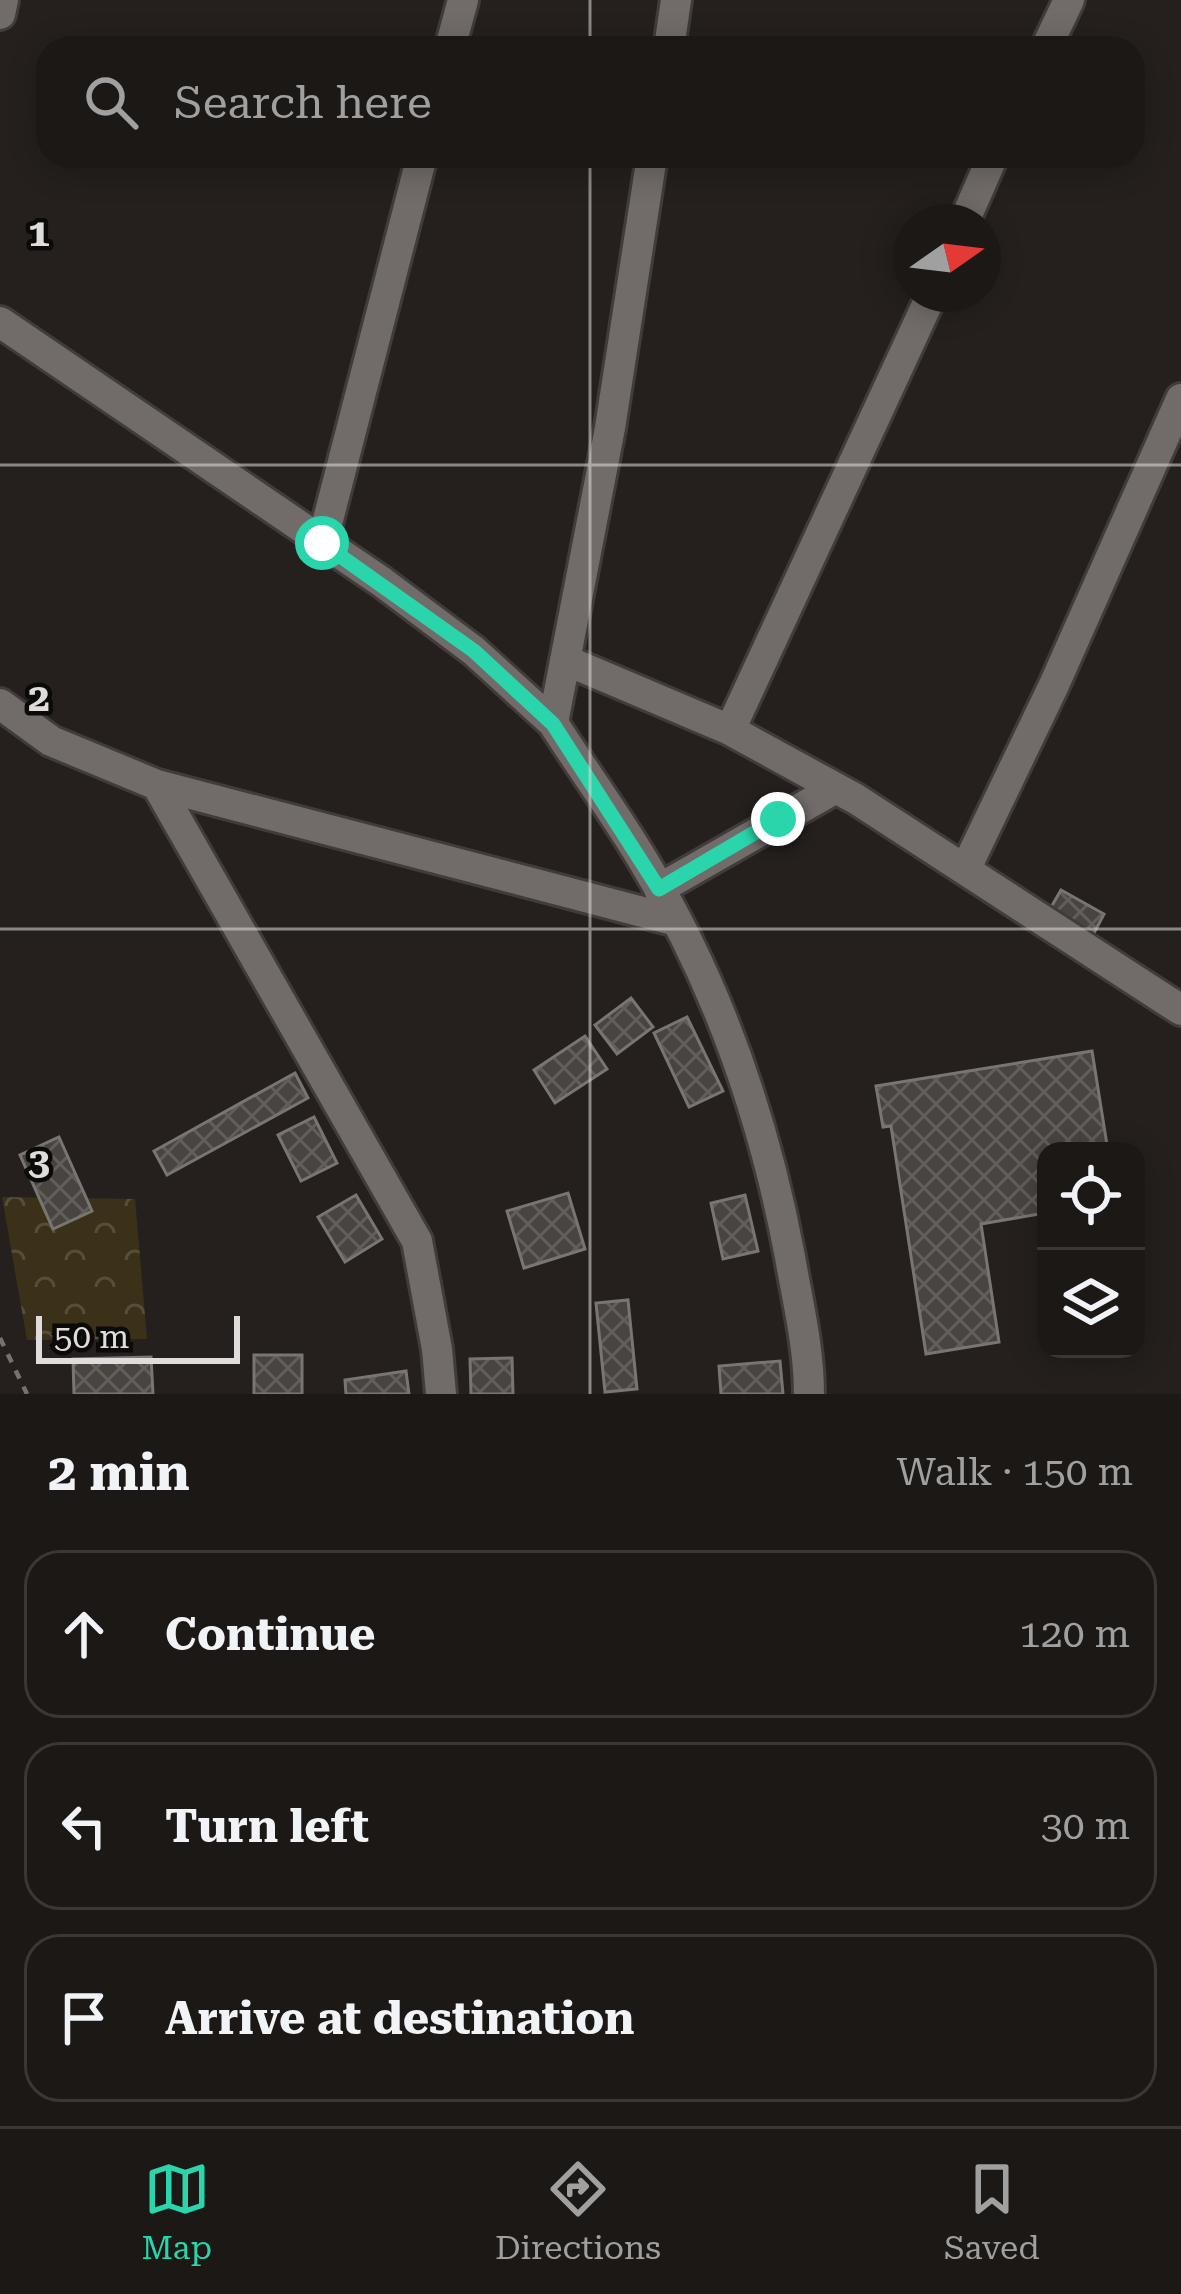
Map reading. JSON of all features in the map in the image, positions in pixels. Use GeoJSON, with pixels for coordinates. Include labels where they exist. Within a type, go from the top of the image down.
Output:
{"type":"FeatureCollection","features":[{"type":"Feature","properties":{"kind":"street"},"geometry":{"type":"LineString","coordinates":[[0,14],[3,0]]}},
{"type":"Feature","properties":{"kind":"street"},"geometry":{"type":"LineString","coordinates":[[453,36],[463,0]]}},
{"type":"Feature","properties":{"kind":"street"},"geometry":{"type":"LineString","coordinates":[[671,36],[676,0]]}},
{"type":"Feature","properties":{"kind":"street"},"geometry":{"type":"LineString","coordinates":[[1052,36],[1069,0]]}},
{"type":"Feature","properties":{"kind":"street"},"geometry":{"type":"LineString","coordinates":[[322,543],[419,168]]}},
{"type":"Feature","properties":{"kind":"street"},"geometry":{"type":"LineString","coordinates":[[553,724],[610,428],[650,168]]}},
{"type":"Feature","properties":{"kind":"street"},"geometry":{"type":"LineString","coordinates":[[972,204],[989,168]]}},
{"type":"Feature","properties":{"kind":"street"},"geometry":{"type":"LineString","coordinates":[[730,730],[924,312]]}},
{"type":"Feature","properties":{"kind":"street"},"geometry":{"type":"LineString","coordinates":[[0,322],[474,651],[553,724],[659,889],[723,1019],[753,1101],[785,1230],[804,1334],[808,1394]]}},
{"type":"Feature","properties":{"kind":"street"},"geometry":{"type":"LineString","coordinates":[[966,868],[1054,685],[1181,399]]}},
{"type":"Feature","properties":{"kind":"street"},"geometry":{"type":"LineString","coordinates":[[565,660],[730,730],[836,788],[1181,1010]]}},
{"type":"Feature","properties":{"kind":"street"},"geometry":{"type":"LineString","coordinates":[[0,704],[50,741]]}},
{"type":"Feature","properties":{"kind":"street"},"geometry":{"type":"LineString","coordinates":[[0,730],[50,741],[157,785],[673,920]]}},
{"type":"Feature","properties":{"kind":"street"},"geometry":{"type":"LineString","coordinates":[[157,785],[417,1241],[441,1394]]}},
{"type":"Feature","properties":{"kind":"street"},"geometry":{"type":"LineString","coordinates":[[659,889],[836,788]]}},
{"type":"Feature","properties":{"kind":"path"},"geometry":{"type":"LineString","coordinates":[[0,1337],[27,1394]]}},
{"type":"Feature","properties":{"kind":"green space"},"geometry":{"type":"Polygon","coordinates":[[[2,1197],[135,1199],[147,1339],[27,1340],[2,1197]]]}},
{"type":"Feature","properties":{"kind":"building"},"geometry":{"type":"Polygon","coordinates":[[[1061,890],[1104,914],[1094,933],[1050,909],[1061,890]]]}},
{"type":"Feature","properties":{"kind":"building"},"geometry":{"type":"Polygon","coordinates":[[[631,998],[653,1027],[617,1054],[595,1025],[631,998]]]}},
{"type":"Feature","properties":{"kind":"building"},"geometry":{"type":"Polygon","coordinates":[[[687,1017],[723,1091],[689,1107],[654,1033],[687,1017]]]}},
{"type":"Feature","properties":{"kind":"building"},"geometry":{"type":"Polygon","coordinates":[[[585,1036],[607,1069],[555,1103],[534,1070],[585,1036]]]}},
{"type":"Feature","properties":{"kind":"building"},"geometry":{"type":"Polygon","coordinates":[[[1092,1051],[1107,1142],[1037,1142],[1037,1214],[981,1224],[999,1342],[926,1354],[891,1126],[883,1127],[876,1086],[1092,1051]]]}},
{"type":"Feature","properties":{"kind":"building"},"geometry":{"type":"Polygon","coordinates":[[[295,1073],[308,1098],[167,1175],[154,1151],[295,1073]]]}},
{"type":"Feature","properties":{"kind":"building"},"geometry":{"type":"Polygon","coordinates":[[[314,1117],[337,1163],[301,1181],[278,1135],[314,1117]]]}},
{"type":"Feature","properties":{"kind":"building"},"geometry":{"type":"Polygon","coordinates":[[[59,1137],[92,1211],[53,1229],[20,1155],[59,1137]]]}},
{"type":"Feature","properties":{"kind":"building"},"geometry":{"type":"Polygon","coordinates":[[[568,1193],[585,1249],[524,1268],[507,1211],[568,1193]]]}},
{"type":"Feature","properties":{"kind":"building"},"geometry":{"type":"Polygon","coordinates":[[[356,1195],[382,1239],[345,1262],[318,1217],[356,1195]]]}},
{"type":"Feature","properties":{"kind":"building"},"geometry":{"type":"Polygon","coordinates":[[[745,1195],[758,1251],[723,1259],[711,1203],[745,1195]]]}},
{"type":"Feature","properties":{"kind":"building"},"geometry":{"type":"Polygon","coordinates":[[[628,1300],[637,1389],[605,1392],[596,1303],[628,1300]]]}},
{"type":"Feature","properties":{"kind":"building"},"geometry":{"type":"Polygon","coordinates":[[[254,1355],[302,1355],[302,1394],[254,1394],[254,1355]]]}},
{"type":"Feature","properties":{"kind":"building"},"geometry":{"type":"Polygon","coordinates":[[[151,1357],[153,1394],[74,1394],[73,1359],[151,1357]]]}},
{"type":"Feature","properties":{"kind":"building"},"geometry":{"type":"Polygon","coordinates":[[[512,1358],[513,1394],[471,1394],[470,1359],[512,1358]]]}},
{"type":"Feature","properties":{"kind":"building"},"geometry":{"type":"Polygon","coordinates":[[[780,1361],[783,1394],[721,1394],[719,1366],[780,1361]]]}},
{"type":"Feature","properties":{"kind":"building"},"geometry":{"type":"Polygon","coordinates":[[[406,1371],[409,1394],[346,1394],[345,1380],[406,1371]]]}},
{"type":"Feature","properties":{"kind":"route"},"geometry":{"type":"LineString","coordinates":[[322,543],[474,651],[553,724],[659,889],[778,819]]}}]}
